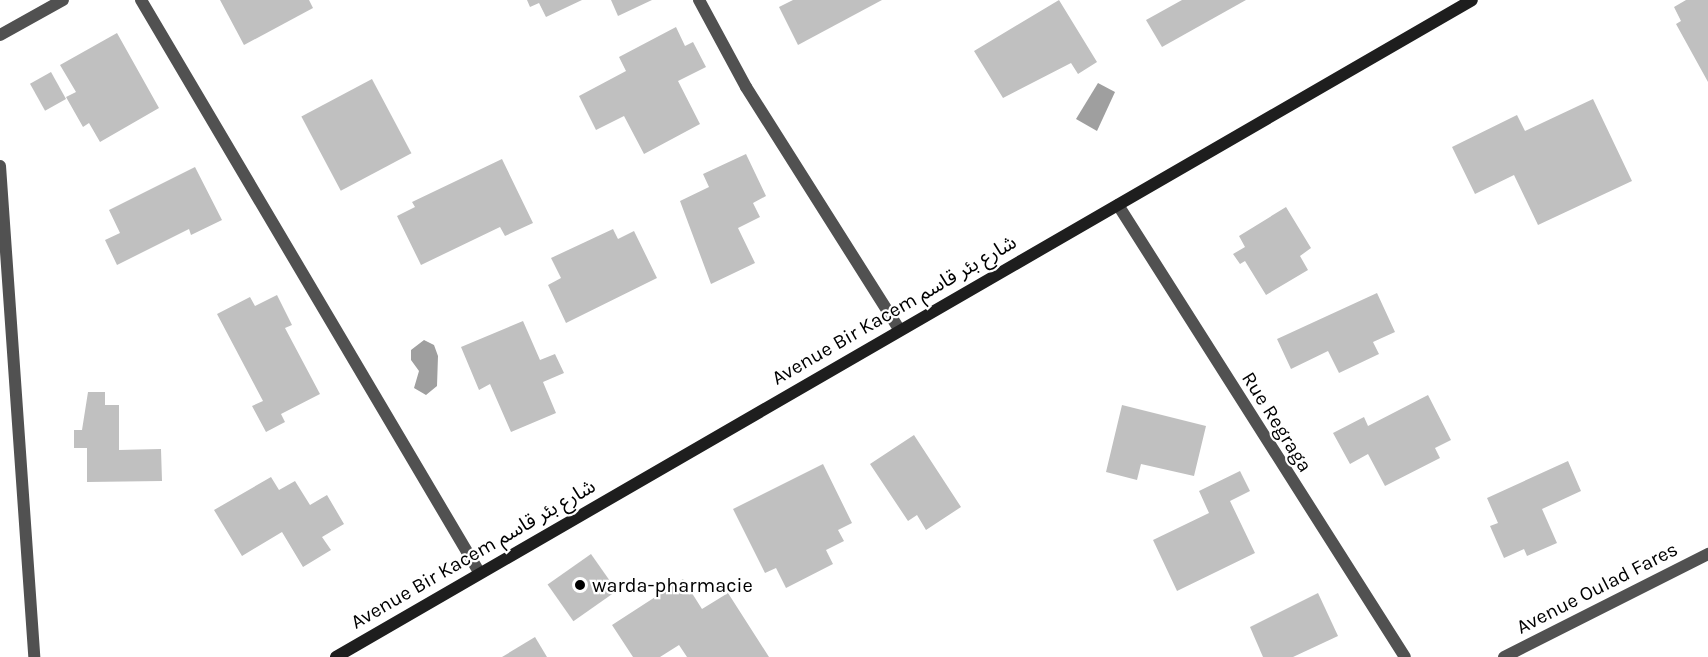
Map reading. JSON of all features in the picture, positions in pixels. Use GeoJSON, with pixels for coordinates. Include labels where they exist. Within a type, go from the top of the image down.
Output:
{"type":"FeatureCollection","features":[{"type":"Feature","properties":{"kind":"street"},"geometry":{"type":"LineString","coordinates":[[0,35],[63,0]]}},
{"type":"Feature","properties":{"kind":"street"},"geometry":{"type":"LineString","coordinates":[[141,0],[478,572]]}},
{"type":"Feature","properties":{"kind":"street"},"geometry":{"type":"LineString","coordinates":[[699,0],[746,87],[899,329]]}},
{"type":"Feature","properties":{"kind":"street","name":"Avenue Bir Kacem شارع بئر قاسم"},"geometry":{"type":"LineString","coordinates":[[336,657],[478,572],[1472,0]]}},
{"type":"Feature","properties":{"kind":"street"},"geometry":{"type":"LineString","coordinates":[[0,166],[34,657]]}},
{"type":"Feature","properties":{"kind":"street","name":"Rue Regraga"},"geometry":{"type":"LineString","coordinates":[[1118,205],[1405,657]]}},
{"type":"Feature","properties":{"kind":"street","name":"Avenue Oulad Fares"},"geometry":{"type":"LineString","coordinates":[[1508,656],[1708,554]]}},
{"type":"Feature","properties":{"kind":"shaded area"},"geometry":{"type":"Polygon","coordinates":[[[1098,83],[1115,92],[1097,131],[1076,119],[1098,83]]]}},
{"type":"Feature","properties":{"kind":"shaded area"},"geometry":{"type":"Polygon","coordinates":[[[424,340],[434,345],[438,356],[437,386],[426,395],[414,388],[419,371],[411,360],[411,350],[424,340]]]}},
{"type":"Feature","properties":{"kind":"building"},"geometry":{"type":"Polygon","coordinates":[[[220,0],[309,0],[313,8],[244,45],[220,0]]]}},
{"type":"Feature","properties":{"kind":"building"},"geometry":{"type":"Polygon","coordinates":[[[527,0],[582,0],[546,17],[539,3],[530,7],[527,0]]]}},
{"type":"Feature","properties":{"kind":"building"},"geometry":{"type":"Polygon","coordinates":[[[611,0],[652,0],[618,16],[611,0]]]}},
{"type":"Feature","properties":{"kind":"building"},"geometry":{"type":"Polygon","coordinates":[[[793,0],[882,0],[798,45],[779,7],[793,0]]]}},
{"type":"Feature","properties":{"kind":"building"},"geometry":{"type":"Polygon","coordinates":[[[1059,0],[1097,62],[1078,74],[1071,63],[1003,98],[974,51],[1059,0]]]}},
{"type":"Feature","properties":{"kind":"building"},"geometry":{"type":"Polygon","coordinates":[[[1182,0],[1246,0],[1162,47],[1146,20],[1182,0]]]}},
{"type":"Feature","properties":{"kind":"building"},"geometry":{"type":"Polygon","coordinates":[[[1686,0],[1708,0],[1708,82],[1676,24],[1681,21],[1674,7],[1686,0]]]}},
{"type":"Feature","properties":{"kind":"building"},"geometry":{"type":"Polygon","coordinates":[[[676,27],[685,46],[693,42],[706,67],[678,81],[700,124],[644,154],[624,116],[596,130],[579,96],[626,71],[619,57],[676,27]]]}},
{"type":"Feature","properties":{"kind":"building"},"geometry":{"type":"Polygon","coordinates":[[[117,33],[159,108],[100,142],[89,123],[83,127],[66,97],[76,92],[60,65],[117,33]]]}},
{"type":"Feature","properties":{"kind":"building"},"geometry":{"type":"Polygon","coordinates":[[[51,72],[66,99],[45,111],[30,84],[51,72]]]}},
{"type":"Feature","properties":{"kind":"building"},"geometry":{"type":"Polygon","coordinates":[[[372,79],[411,153],[341,191],[301,117],[372,79]]]}},
{"type":"Feature","properties":{"kind":"building"},"geometry":{"type":"Polygon","coordinates":[[[1593,99],[1632,181],[1538,225],[1514,175],[1475,194],[1452,147],[1517,115],[1525,131],[1593,99]]]}},
{"type":"Feature","properties":{"kind":"building"},"geometry":{"type":"Polygon","coordinates":[[[746,154],[766,196],[753,203],[760,217],[738,228],[755,263],[711,284],[680,201],[709,187],[703,174],[746,154]]]}},
{"type":"Feature","properties":{"kind":"building"},"geometry":{"type":"Polygon","coordinates":[[[502,159],[533,223],[505,236],[500,227],[421,265],[397,216],[415,207],[412,202],[502,159]]]}},
{"type":"Feature","properties":{"kind":"building"},"geometry":{"type":"Polygon","coordinates":[[[195,167],[222,220],[191,235],[189,229],[117,265],[105,240],[120,233],[109,210],[195,167]]]}},
{"type":"Feature","properties":{"kind":"building"},"geometry":{"type":"Polygon","coordinates":[[[1286,207],[1311,248],[1300,256],[1308,270],[1266,295],[1245,261],[1240,264],[1233,254],[1245,247],[1239,236],[1286,207]]]}},
{"type":"Feature","properties":{"kind":"building"},"geometry":{"type":"Polygon","coordinates":[[[613,229],[618,239],[634,231],[657,278],[566,323],[548,285],[561,278],[551,258],[613,229]]]}},
{"type":"Feature","properties":{"kind":"building"},"geometry":{"type":"Polygon","coordinates":[[[1377,293],[1395,332],[1373,342],[1379,354],[1339,373],[1328,351],[1291,369],[1277,339],[1377,293]]]}},
{"type":"Feature","properties":{"kind":"building"},"geometry":{"type":"Polygon","coordinates":[[[277,295],[292,325],[285,328],[320,394],[281,414],[285,422],[266,432],[252,406],[263,401],[217,314],[250,297],[255,306],[277,295]]]}},
{"type":"Feature","properties":{"kind":"building"},"geometry":{"type":"Polygon","coordinates":[[[523,321],[540,360],[555,354],[564,373],[543,382],[556,413],[511,432],[490,384],[479,390],[461,347],[523,321]]]}},
{"type":"Feature","properties":{"kind":"building"},"geometry":{"type":"Polygon","coordinates":[[[88,392],[105,392],[105,405],[119,405],[119,450],[161,449],[162,481],[87,482],[87,448],[74,448],[74,430],[82,430],[88,392]]]}},
{"type":"Feature","properties":{"kind":"building"},"geometry":{"type":"Polygon","coordinates":[[[1428,395],[1451,440],[1435,448],[1440,458],[1385,486],[1368,454],[1350,464],[1333,433],[1364,417],[1368,426],[1428,395]]]}},
{"type":"Feature","properties":{"kind":"building"},"geometry":{"type":"Polygon","coordinates":[[[1122,405],[1206,426],[1194,476],[1141,464],[1137,480],[1106,472],[1122,405]]]}},
{"type":"Feature","properties":{"kind":"building"},"geometry":{"type":"Polygon","coordinates":[[[914,435],[961,507],[926,530],[917,515],[908,521],[870,464],[914,435]]]}},
{"type":"Feature","properties":{"kind":"building"},"geometry":{"type":"Polygon","coordinates":[[[1568,461],[1581,491],[1542,509],[1557,543],[1527,556],[1524,549],[1504,558],[1490,526],[1498,523],[1487,498],[1568,461]]]}},
{"type":"Feature","properties":{"kind":"building"},"geometry":{"type":"Polygon","coordinates":[[[823,464],[852,523],[838,530],[844,541],[826,550],[833,564],[786,588],[776,568],[765,573],[733,509],[823,464]]]}},
{"type":"Feature","properties":{"kind":"building"},"geometry":{"type":"Polygon","coordinates":[[[1240,471],[1250,491],[1230,501],[1255,553],[1177,591],[1153,540],[1209,513],[1199,491],[1240,471]]]}},
{"type":"Feature","properties":{"kind":"building"},"geometry":{"type":"Polygon","coordinates":[[[271,477],[279,490],[295,481],[310,505],[327,495],[344,524],[322,537],[331,550],[303,567],[282,532],[242,556],[214,510],[271,477]]]}},
{"type":"Feature","properties":{"kind":"building","name":"warda-pharmacie"},"geometry":{"type":"Polygon","coordinates":[[[591,554],[617,591],[573,621],[548,584],[591,554]]]}},
{"type":"Feature","properties":{"kind":"building"},"geometry":{"type":"Polygon","coordinates":[[[683,579],[702,609],[728,593],[769,657],[687,657],[679,645],[660,657],[633,657],[612,625],[683,579]]]}},
{"type":"Feature","properties":{"kind":"building"},"geometry":{"type":"Polygon","coordinates":[[[1318,593],[1338,636],[1293,657],[1263,657],[1250,627],[1318,593]]]}},
{"type":"Feature","properties":{"kind":"building"},"geometry":{"type":"Polygon","coordinates":[[[535,637],[547,657],[502,657],[535,637]]]}},
{"type":"Feature","properties":{"kind":"place","name":"warda-pharmacie"},"geometry":{"type":"Point","coordinates":[580,585]}}]}
